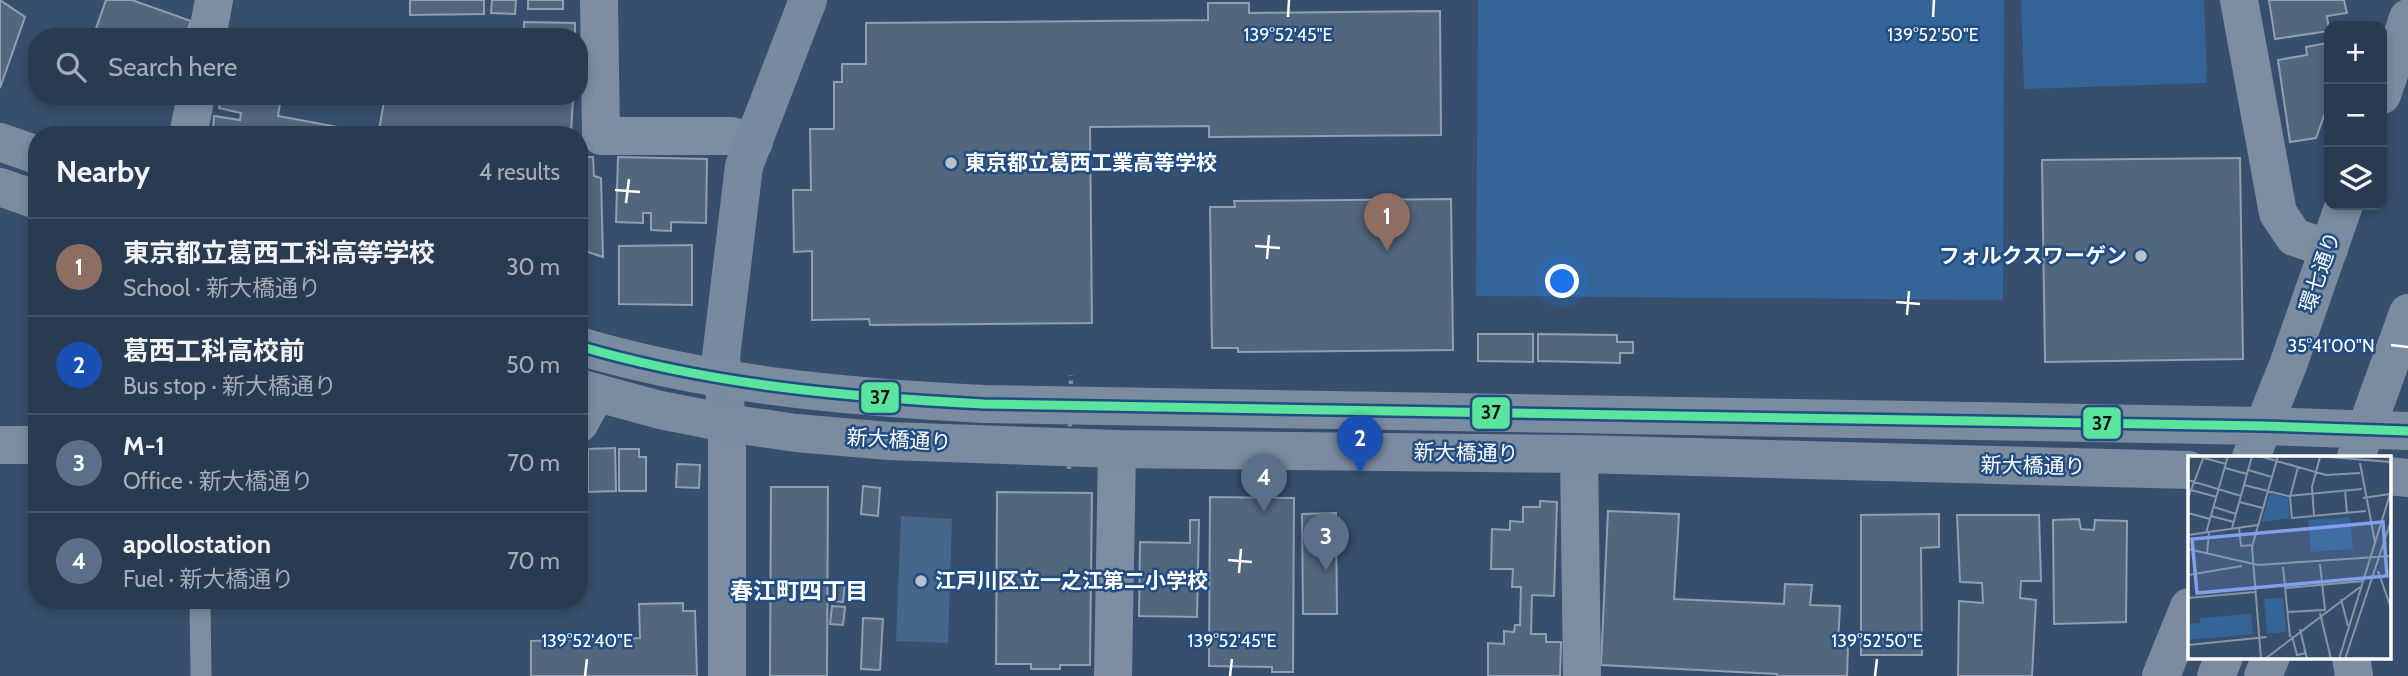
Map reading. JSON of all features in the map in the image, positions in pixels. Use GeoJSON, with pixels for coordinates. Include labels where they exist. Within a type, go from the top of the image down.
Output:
{"type":"FeatureCollection","features":[{"type":"Feature","properties":{"kind":"main road"},"geometry":{"type":"LineString","coordinates":[[2386,84],[2408,18]]}},
{"type":"Feature","properties":{"kind":"main road"},"geometry":{"type":"LineString","coordinates":[[0,142],[28,152]]}},
{"type":"Feature","properties":{"kind":"main road"},"geometry":{"type":"LineString","coordinates":[[0,187],[28,197]]}},
{"type":"Feature","properties":{"kind":"main road","name":"環七通り"},"geometry":{"type":"LineString","coordinates":[[2257,442],[2288,365],[2342,210]]}},
{"type":"Feature","properties":{"kind":"main road"},"geometry":{"type":"LineString","coordinates":[[2314,456],[2330,440],[2343,434],[2362,443],[2408,313]]}},
{"type":"Feature","properties":{"kind":"main road","name":"新大橋通り"},"geometry":{"type":"LineString","coordinates":[[588,349],[723,379],[794,390],[984,404],[2257,442],[2362,443],[2408,431]]}},
{"type":"Feature","properties":{"kind":"main road","name":"新大橋通り"},"geometry":{"type":"LineString","coordinates":[[588,402],[660,410],[796,433],[888,441],[1117,449],[1579,454],[2188,470]]}},
{"type":"Feature","properties":{"kind":"main road"},"geometry":{"type":"LineString","coordinates":[[2390,476],[2408,478]]}},
{"type":"Feature","properties":{"kind":"main road"},"geometry":{"type":"LineString","coordinates":[[2161,676],[2188,609]]}},
{"type":"Feature","properties":{"kind":"main road"},"geometry":{"type":"LineString","coordinates":[[2216,676],[2224,658]]}},
{"type":"Feature","properties":{"kind":"main road"},"geometry":{"type":"LineString","coordinates":[[2263,676],[2271,658]]}},
{"type":"Feature","properties":{"kind":"street"},"geometry":{"type":"LineString","coordinates":[[209,28],[214,0]]}},
{"type":"Feature","properties":{"kind":"street"},"geometry":{"type":"LineString","coordinates":[[599,0],[601,135],[732,136],[754,142]]}},
{"type":"Feature","properties":{"kind":"street"},"geometry":{"type":"LineString","coordinates":[[727,676],[727,423],[721,357],[744,166],[808,0]]}},
{"type":"Feature","properties":{"kind":"street"},"geometry":{"type":"LineString","coordinates":[[2239,0],[2278,213],[2294,237],[2329,249]]}},
{"type":"Feature","properties":{"kind":"street"},"geometry":{"type":"LineString","coordinates":[[190,126],[194,105]]}},
{"type":"Feature","properties":{"kind":"street"},"geometry":{"type":"LineString","coordinates":[[0,445],[28,444]]}},
{"type":"Feature","properties":{"kind":"street"},"geometry":{"type":"LineString","coordinates":[[1113,676],[1117,449]]}},
{"type":"Feature","properties":{"kind":"street"},"geometry":{"type":"LineString","coordinates":[[1579,454],[1582,676]]}},
{"type":"Feature","properties":{"kind":"street"},"geometry":{"type":"LineString","coordinates":[[2351,658],[2354,676]]}},
{"type":"Feature","properties":{"kind":"lane"},"geometry":{"type":"LineString","coordinates":[[200,609],[201,676]]}},
{"type":"Feature","properties":{"kind":"path"},"geometry":{"type":"LineString","coordinates":[[1069,469],[1071,375]]}},
{"type":"Feature","properties":{"kind":"shaded area"},"geometry":{"type":"Polygon","coordinates":[[[1478,0],[2004,0],[2003,300],[1476,296],[1478,0]]]}},
{"type":"Feature","properties":{"kind":"shaded area"},"geometry":{"type":"Polygon","coordinates":[[[2021,0],[2204,0],[2207,83],[2024,89],[2021,0]]]}},
{"type":"Feature","properties":{"kind":"shaded area"},"geometry":{"type":"Polygon","coordinates":[[[901,516],[952,519],[948,643],[896,641],[901,516]]]}},
{"type":"Feature","properties":{"kind":"building"},"geometry":{"type":"Polygon","coordinates":[[[0,0],[25,17],[0,88],[0,0]]]}},
{"type":"Feature","properties":{"kind":"building"},"geometry":{"type":"Polygon","coordinates":[[[106,0],[132,0],[191,21],[188,28],[96,28],[106,0]]]}},
{"type":"Feature","properties":{"kind":"building"},"geometry":{"type":"Polygon","coordinates":[[[410,0],[484,0],[484,14],[410,15],[410,0]]]}},
{"type":"Feature","properties":{"kind":"building"},"geometry":{"type":"Polygon","coordinates":[[[492,0],[516,0],[515,14],[491,13],[492,0]]]}},
{"type":"Feature","properties":{"kind":"building"},"geometry":{"type":"Polygon","coordinates":[[[528,0],[563,0],[563,9],[528,9],[528,0]]]}},
{"type":"Feature","properties":{"kind":"building"},"geometry":{"type":"Polygon","coordinates":[[[2269,0],[2344,0],[2347,13],[2327,16],[2324,32],[2275,39],[2269,0]]]}},
{"type":"Feature","properties":{"kind":"building","name":"東京都立葛西工業高等学校"},"geometry":{"type":"Polygon","coordinates":[[[1208,3],[1249,3],[1249,13],[1440,11],[1441,135],[1209,137],[1209,126],[1090,127],[1092,323],[870,325],[869,319],[812,320],[812,251],[794,252],[793,190],[811,190],[810,129],[834,129],[834,82],[842,82],[842,64],[866,64],[866,23],[1208,20],[1208,3]]]}},
{"type":"Feature","properties":{"kind":"building"},"geometry":{"type":"Polygon","coordinates":[[[524,22],[575,23],[575,28],[524,28],[524,22]]]}},
{"type":"Feature","properties":{"kind":"building"},"geometry":{"type":"Polygon","coordinates":[[[2324,44],[2324,116],[2316,138],[2290,142],[2278,60],[2307,55],[2306,47],[2324,44]]]}},
{"type":"Feature","properties":{"kind":"building"},"geometry":{"type":"Polygon","coordinates":[[[220,105],[280,105],[278,116],[333,126],[213,126],[214,116],[240,120],[241,113],[219,108],[220,105]]]}},
{"type":"Feature","properties":{"kind":"building"},"geometry":{"type":"Polygon","coordinates":[[[383,105],[573,105],[571,126],[380,126],[383,105]]]}},
{"type":"Feature","properties":{"kind":"building"},"geometry":{"type":"Polygon","coordinates":[[[588,157],[593,157],[594,176],[601,178],[603,257],[588,252],[588,157]]]}},
{"type":"Feature","properties":{"kind":"building"},"geometry":{"type":"Polygon","coordinates":[[[618,157],[707,159],[706,223],[671,222],[671,231],[651,230],[651,213],[643,213],[643,223],[616,222],[618,157]]]}},
{"type":"Feature","properties":{"kind":"building"},"geometry":{"type":"Polygon","coordinates":[[[2240,158],[2243,359],[2045,362],[2042,160],[2240,158]]]}},
{"type":"Feature","properties":{"kind":"building"},"geometry":{"type":"Polygon","coordinates":[[[1451,199],[1453,350],[1238,352],[1238,348],[1212,348],[1210,207],[1235,207],[1234,201],[1451,199]]]}},
{"type":"Feature","properties":{"kind":"building"},"geometry":{"type":"Polygon","coordinates":[[[692,245],[692,305],[619,304],[619,246],[692,245]]]}},
{"type":"Feature","properties":{"kind":"building"},"geometry":{"type":"Polygon","coordinates":[[[1478,334],[1533,334],[1533,362],[1478,361],[1478,334]]]}},
{"type":"Feature","properties":{"kind":"building"},"geometry":{"type":"Polygon","coordinates":[[[1538,334],[1617,335],[1617,342],[1633,342],[1633,353],[1620,353],[1620,363],[1538,361],[1538,334]]]}},
{"type":"Feature","properties":{"kind":"building"},"geometry":{"type":"Polygon","coordinates":[[[615,448],[616,491],[588,492],[588,449],[615,448]]]}},
{"type":"Feature","properties":{"kind":"building"},"geometry":{"type":"Polygon","coordinates":[[[619,449],[639,449],[639,457],[646,457],[646,491],[619,491],[619,449]]]}},
{"type":"Feature","properties":{"kind":"building"},"geometry":{"type":"Polygon","coordinates":[[[677,464],[700,465],[699,488],[676,487],[677,464]]]}},
{"type":"Feature","properties":{"kind":"building"},"geometry":{"type":"Polygon","coordinates":[[[863,486],[880,488],[878,516],[861,514],[863,486]]]}},
{"type":"Feature","properties":{"kind":"building"},"geometry":{"type":"Polygon","coordinates":[[[771,487],[828,487],[827,676],[770,676],[771,487]]]}},
{"type":"Feature","properties":{"kind":"building"},"geometry":{"type":"Polygon","coordinates":[[[997,492],[1092,493],[1090,665],[1031,669],[1031,664],[996,664],[997,492]]]}},
{"type":"Feature","properties":{"kind":"building"},"geometry":{"type":"Polygon","coordinates":[[[1210,497],[1294,498],[1293,672],[1272,672],[1272,667],[1209,666],[1210,497]]]}},
{"type":"Feature","properties":{"kind":"building"},"geometry":{"type":"Polygon","coordinates":[[[1540,501],[1557,502],[1554,596],[1532,595],[1531,634],[1546,634],[1546,642],[1561,642],[1560,676],[1488,676],[1488,643],[1504,644],[1504,631],[1514,632],[1515,625],[1520,625],[1521,587],[1512,587],[1513,569],[1491,569],[1492,529],[1510,530],[1510,521],[1523,522],[1523,507],[1540,507],[1540,501]]]}},
{"type":"Feature","properties":{"kind":"building"},"geometry":{"type":"Polygon","coordinates":[[[1608,511],[1679,514],[1674,599],[1784,604],[1785,584],[1812,585],[1810,605],[1840,606],[1838,643],[1848,644],[1847,676],[1777,676],[1601,665],[1608,511]]]}},
{"type":"Feature","properties":{"kind":"building"},"geometry":{"type":"Polygon","coordinates":[[[1336,513],[1337,614],[1303,614],[1302,514],[1336,513]]]}},
{"type":"Feature","properties":{"kind":"building"},"geometry":{"type":"Polygon","coordinates":[[[1939,514],[1939,547],[1921,548],[1922,655],[1861,655],[1861,515],[1939,514]]]}},
{"type":"Feature","properties":{"kind":"building"},"geometry":{"type":"Polygon","coordinates":[[[1957,515],[2039,515],[2041,581],[2021,581],[2020,598],[2036,600],[2032,676],[1958,676],[1959,601],[1983,603],[1982,583],[1960,582],[1957,515]]]}},
{"type":"Feature","properties":{"kind":"building"},"geometry":{"type":"Polygon","coordinates":[[[2079,519],[2081,529],[2094,530],[2095,520],[2127,521],[2126,622],[2054,624],[2053,520],[2079,519]]]}},
{"type":"Feature","properties":{"kind":"building"},"geometry":{"type":"Polygon","coordinates":[[[1190,520],[1199,520],[1197,617],[1139,616],[1140,542],[1190,543],[1190,520]]]}},
{"type":"Feature","properties":{"kind":"building"},"geometry":{"type":"Polygon","coordinates":[[[833,581],[845,582],[843,602],[831,601],[833,581]]]}},
{"type":"Feature","properties":{"kind":"building"},"geometry":{"type":"Polygon","coordinates":[[[683,603],[683,611],[695,611],[697,676],[531,676],[531,641],[640,638],[639,604],[683,603]]]}},
{"type":"Feature","properties":{"kind":"building"},"geometry":{"type":"Polygon","coordinates":[[[832,606],[845,607],[843,625],[830,624],[832,606]]]}},
{"type":"Feature","properties":{"kind":"building"},"geometry":{"type":"Polygon","coordinates":[[[863,618],[883,619],[880,670],[861,669],[863,618]]]}},
{"type":"Feature","properties":{"kind":"transit line","name":"37"},"geometry":{"type":"LineString","coordinates":[[588,348],[679,371],[729,380],[830,393],[984,404],[2263,426],[2408,431]]}},
{"type":"Feature","properties":{"kind":"place","name":"東京都立葛西工業高等学校"},"geometry":{"type":"Point","coordinates":[951,163]}},
{"type":"Feature","properties":{"kind":"place","name":"東京都立葛西工科高等学校"},"geometry":{"type":"Point","coordinates":[1387,251]}},
{"type":"Feature","properties":{"kind":"place","name":"フォルクスワーゲン"},"geometry":{"type":"Point","coordinates":[2141,256]}},
{"type":"Feature","properties":{"kind":"place","name":"葛西工科高校前"},"geometry":{"type":"Point","coordinates":[1360,473]}},
{"type":"Feature","properties":{"kind":"place","name":"apollostation"},"geometry":{"type":"Point","coordinates":[1264,512]}},
{"type":"Feature","properties":{"kind":"place","name":"M-1"},"geometry":{"type":"Point","coordinates":[1326,571]}},
{"type":"Feature","properties":{"kind":"place","name":"江戸川区立一之江第二小学校"},"geometry":{"type":"Point","coordinates":[921,581]}},
{"type":"Feature","properties":{"kind":"district","name":"春江町四丁目"},"geometry":{"type":"Point","coordinates":[799,591]}}]}
